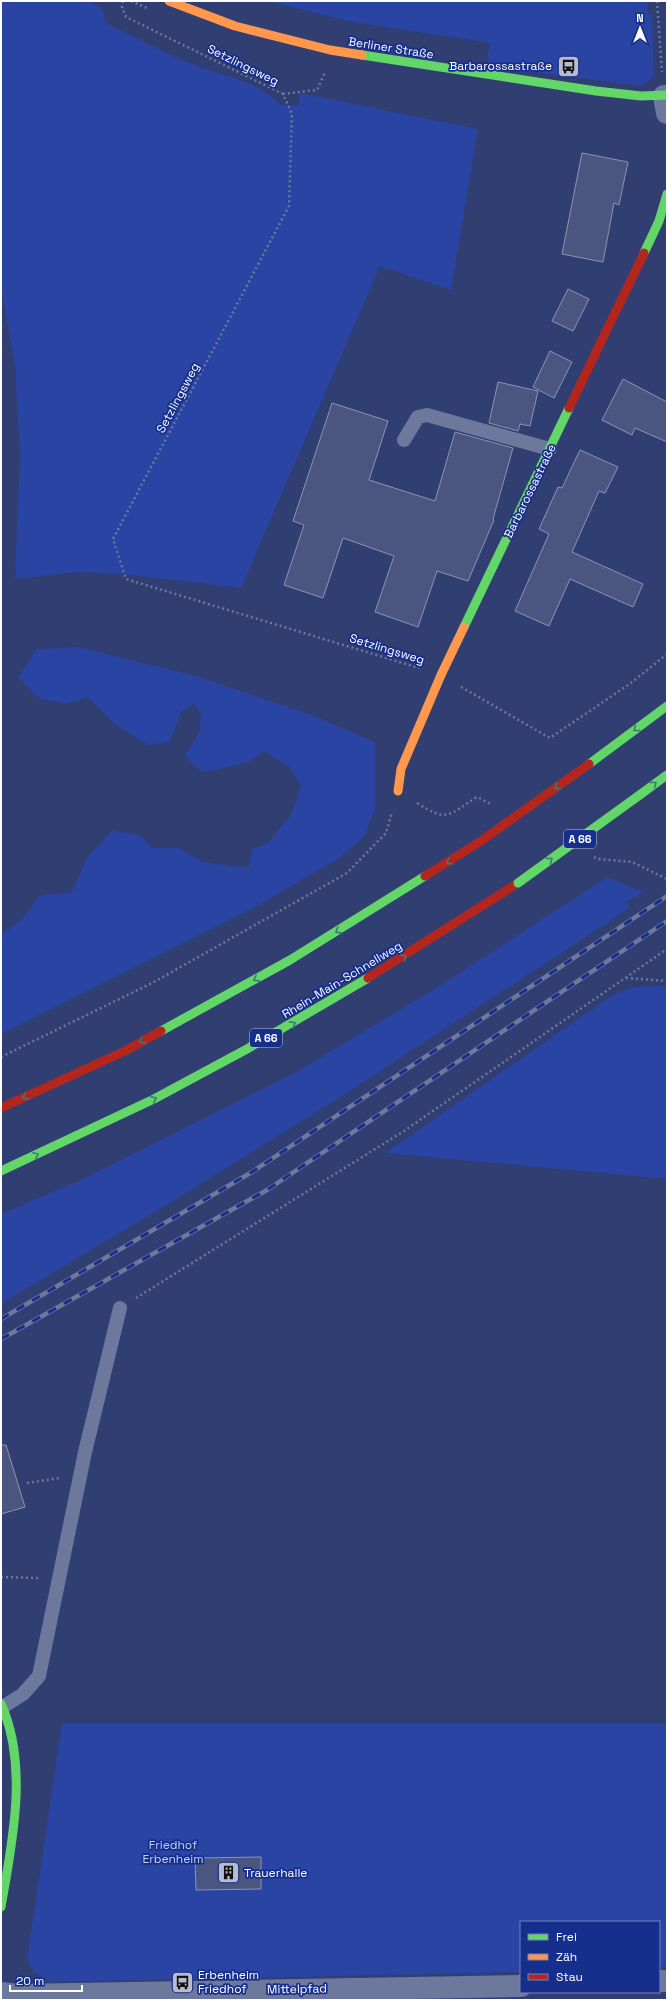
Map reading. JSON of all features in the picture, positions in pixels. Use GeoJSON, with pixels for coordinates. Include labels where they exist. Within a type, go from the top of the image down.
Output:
{"type":"FeatureCollection","features":[{"type":"Feature","properties":{"kind":"main road","name":"Berliner Straße"},"geometry":{"type":"LineString","coordinates":[[169,1],[235,26],[330,50],[666,101]]}},
{"type":"Feature","properties":{"kind":"main road","name":"Barbarossastraße"},"geometry":{"type":"LineString","coordinates":[[398,791],[401,769],[441,675],[550,449],[663,222],[667,194]]}},
{"type":"Feature","properties":{"kind":"main road"},"geometry":{"type":"LineString","coordinates":[[1,1108],[125,1050],[290,960],[482,841],[667,706]]}},
{"type":"Feature","properties":{"kind":"main road","name":"Rhein-Main-Schnellweg"},"geometry":{"type":"LineString","coordinates":[[1,1171],[154,1100],[322,1008],[436,937],[518,883],[667,775]]}},
{"type":"Feature","properties":{"kind":"main road"},"geometry":{"type":"LineString","coordinates":[[1,1907],[15,1827],[17,1786],[13,1744],[2,1705]]}},
{"type":"Feature","properties":{"kind":"street","name":"Mittelpfad"},"geometry":{"type":"LineString","coordinates":[[1,1993],[18,1995],[520,1986]]}},
{"type":"Feature","properties":{"kind":"lane"},"geometry":{"type":"LineString","coordinates":[[404,440],[418,417],[427,415],[550,449]]}},
{"type":"Feature","properties":{"kind":"lane"},"geometry":{"type":"LineString","coordinates":[[2,1705],[23,1694],[39,1676],[80,1476],[120,1308]]}},
{"type":"Feature","properties":{"kind":"path","name":"Setzlingsweg"},"geometry":{"type":"LineString","coordinates":[[123,1],[122,7],[126,17],[283,94],[292,114],[289,206],[113,539],[126,579],[441,675]]}},
{"type":"Feature","properties":{"kind":"path"},"geometry":{"type":"LineString","coordinates":[[656,1],[662,73]]}},
{"type":"Feature","properties":{"kind":"path"},"geometry":{"type":"LineString","coordinates":[[283,94],[317,90],[325,73]]}},
{"type":"Feature","properties":{"kind":"path"},"geometry":{"type":"LineString","coordinates":[[441,675],[550,738],[630,683],[667,654]]}},
{"type":"Feature","properties":{"kind":"path"},"geometry":{"type":"LineString","coordinates":[[1,1057],[154,982],[347,873],[386,833],[398,791],[435,815],[448,815],[477,797]]}},
{"type":"Feature","properties":{"kind":"path"},"geometry":{"type":"LineString","coordinates":[[598,859],[632,862],[667,879]]}},
{"type":"Feature","properties":{"kind":"path"},"geometry":{"type":"LineString","coordinates":[[120,1308],[404,1131],[667,949]]}},
{"type":"Feature","properties":{"kind":"path"},"geometry":{"type":"LineString","coordinates":[[625,978],[667,981]]}},
{"type":"Feature","properties":{"kind":"path"},"geometry":{"type":"LineString","coordinates":[[27,1483],[80,1476]]}},
{"type":"Feature","properties":{"kind":"path"},"geometry":{"type":"LineString","coordinates":[[1,1577],[60,1578]]}},
{"type":"Feature","properties":{"kind":"green space"},"geometry":{"type":"Polygon","coordinates":[[[1,1],[88,1],[102,8],[105,23],[194,65],[251,84],[271,96],[280,104],[298,106],[300,93],[478,129],[451,290],[380,266],[241,588],[131,575],[78,572],[15,579],[20,456],[15,366],[1,287],[1,1]]]}},
{"type":"Feature","properties":{"kind":"green space"},"geometry":{"type":"Polygon","coordinates":[[[268,1],[647,1],[648,14],[652,15],[654,76],[642,86],[486,66],[490,43],[352,22],[268,1]]]}},
{"type":"Feature","properties":{"kind":"green space"},"geometry":{"type":"Polygon","coordinates":[[[79,647],[197,676],[314,716],[375,742],[375,809],[365,835],[341,857],[257,906],[1,1034],[1,935],[23,918],[39,896],[72,892],[87,858],[112,831],[140,835],[152,848],[178,848],[203,862],[248,868],[253,849],[268,843],[291,814],[301,786],[289,767],[264,751],[248,762],[202,772],[185,756],[199,733],[201,713],[194,704],[181,712],[170,742],[148,745],[116,725],[88,697],[67,704],[41,699],[18,678],[37,649],[79,647]]]}},
{"type":"Feature","properties":{"kind":"green space"},"geometry":{"type":"Polygon","coordinates":[[[607,877],[643,892],[626,902],[630,908],[342,1096],[183,1195],[1,1304],[1,1214],[81,1180],[298,1071],[441,985],[607,877]]]}},
{"type":"Feature","properties":{"kind":"green space"},"geometry":{"type":"Polygon","coordinates":[[[667,986],[667,1179],[385,1153],[610,997],[632,987],[667,986]]]}},
{"type":"Feature","properties":{"kind":"green space","name":"Friedhof Erbenheim"},"geometry":{"type":"Polygon","coordinates":[[[62,1723],[667,1723],[667,1967],[660,1968],[660,1921],[520,1921],[520,1972],[51,1982],[34,1972],[27,1960],[62,1723]]]}},
{"type":"Feature","properties":{"kind":"building"},"geometry":{"type":"Polygon","coordinates":[[[582,153],[628,162],[619,205],[614,203],[603,262],[562,254],[582,153]]]}},
{"type":"Feature","properties":{"kind":"building"},"geometry":{"type":"Polygon","coordinates":[[[568,289],[589,299],[573,331],[552,321],[568,289]]]}},
{"type":"Feature","properties":{"kind":"building"},"geometry":{"type":"Polygon","coordinates":[[[550,351],[572,362],[554,398],[533,387],[550,351]]]}},
{"type":"Feature","properties":{"kind":"building"},"geometry":{"type":"Polygon","coordinates":[[[623,379],[667,402],[667,442],[635,428],[632,435],[602,420],[623,379]]]}},
{"type":"Feature","properties":{"kind":"building"},"geometry":{"type":"Polygon","coordinates":[[[498,382],[538,391],[530,426],[520,424],[518,431],[489,423],[498,382]]]}},
{"type":"Feature","properties":{"kind":"building"},"geometry":{"type":"Polygon","coordinates":[[[332,403],[388,421],[369,480],[435,501],[455,432],[513,448],[493,519],[494,520],[468,581],[437,571],[418,627],[375,612],[394,556],[343,538],[323,598],[284,585],[304,525],[293,521],[332,403]]]}},
{"type":"Feature","properties":{"kind":"building"},"geometry":{"type":"Polygon","coordinates":[[[580,450],[618,467],[605,493],[599,491],[572,552],[643,584],[633,607],[570,579],[549,626],[515,611],[549,534],[539,529],[558,487],[562,488],[580,450]]]}},
{"type":"Feature","properties":{"kind":"building"},"geometry":{"type":"Polygon","coordinates":[[[1,1445],[6,1445],[25,1507],[1,1514],[1,1445]]]}},
{"type":"Feature","properties":{"kind":"building","name":"Trauerhalle"},"geometry":{"type":"Polygon","coordinates":[[[261,1857],[261,1889],[196,1890],[195,1858],[261,1857]]]}},
{"type":"Feature","properties":{"kind":"railway"},"geometry":{"type":"LineString","coordinates":[[1,1319],[252,1172],[667,896]]}},
{"type":"Feature","properties":{"kind":"railway"},"geometry":{"type":"LineString","coordinates":[[1,1339],[267,1190],[667,921]]}},
{"type":"Feature","properties":{"kind":"traffic: fast"},"geometry":{"type":"LineString","coordinates":[[362,55],[596,91],[641,96],[667,95]]}},
{"type":"Feature","properties":{"kind":"traffic: fast"},"geometry":{"type":"LineString","coordinates":[[644,253],[659,221],[667,194]]}},
{"type":"Feature","properties":{"kind":"traffic: fast"},"geometry":{"type":"LineString","coordinates":[[464,627],[569,408]]}},
{"type":"Feature","properties":{"kind":"traffic: fast"},"geometry":{"type":"LineString","coordinates":[[589,764],[667,706]]}},
{"type":"Feature","properties":{"kind":"traffic: fast"},"geometry":{"type":"LineString","coordinates":[[641,794],[667,775]]}},
{"type":"Feature","properties":{"kind":"traffic: fast"},"geometry":{"type":"LineString","coordinates":[[518,883],[641,794]]}},
{"type":"Feature","properties":{"kind":"traffic: fast"},"geometry":{"type":"LineString","coordinates":[[161,1031],[290,960],[425,876]]}},
{"type":"Feature","properties":{"kind":"traffic: fast"},"geometry":{"type":"LineString","coordinates":[[1,1171],[154,1099],[247,1049],[368,978]]}},
{"type":"Feature","properties":{"kind":"traffic: fast"},"geometry":{"type":"LineString","coordinates":[[1,1704],[9,1728],[14,1753],[16,1778],[16,1805],[10,1857],[1,1907]]}},
{"type":"Feature","properties":{"kind":"traffic: slow"},"geometry":{"type":"LineString","coordinates":[[169,1],[235,26],[330,50],[362,55]]}},
{"type":"Feature","properties":{"kind":"traffic: slow"},"geometry":{"type":"LineString","coordinates":[[398,791],[401,769],[441,675],[464,627]]}},
{"type":"Feature","properties":{"kind":"traffic: jam"},"geometry":{"type":"LineString","coordinates":[[569,408],[644,253]]}},
{"type":"Feature","properties":{"kind":"traffic: jam"},"geometry":{"type":"LineString","coordinates":[[481,841],[589,764]]}},
{"type":"Feature","properties":{"kind":"traffic: jam"},"geometry":{"type":"LineString","coordinates":[[425,876],[481,841]]}},
{"type":"Feature","properties":{"kind":"traffic: jam"},"geometry":{"type":"LineString","coordinates":[[368,978],[518,883]]}},
{"type":"Feature","properties":{"kind":"traffic: jam"},"geometry":{"type":"LineString","coordinates":[[1,1108],[125,1051],[161,1031]]}},
{"type":"Feature","properties":{"kind":"place","name":"Barbarossastraße"},"geometry":{"type":"Point","coordinates":[568,66]}},
{"type":"Feature","properties":{"kind":"place","name":"Trauerhalle"},"geometry":{"type":"Point","coordinates":[228,1873]}},
{"type":"Feature","properties":{"kind":"place","name":"Erbenheim Friedhof"},"geometry":{"type":"Point","coordinates":[182,1982]}}]}
